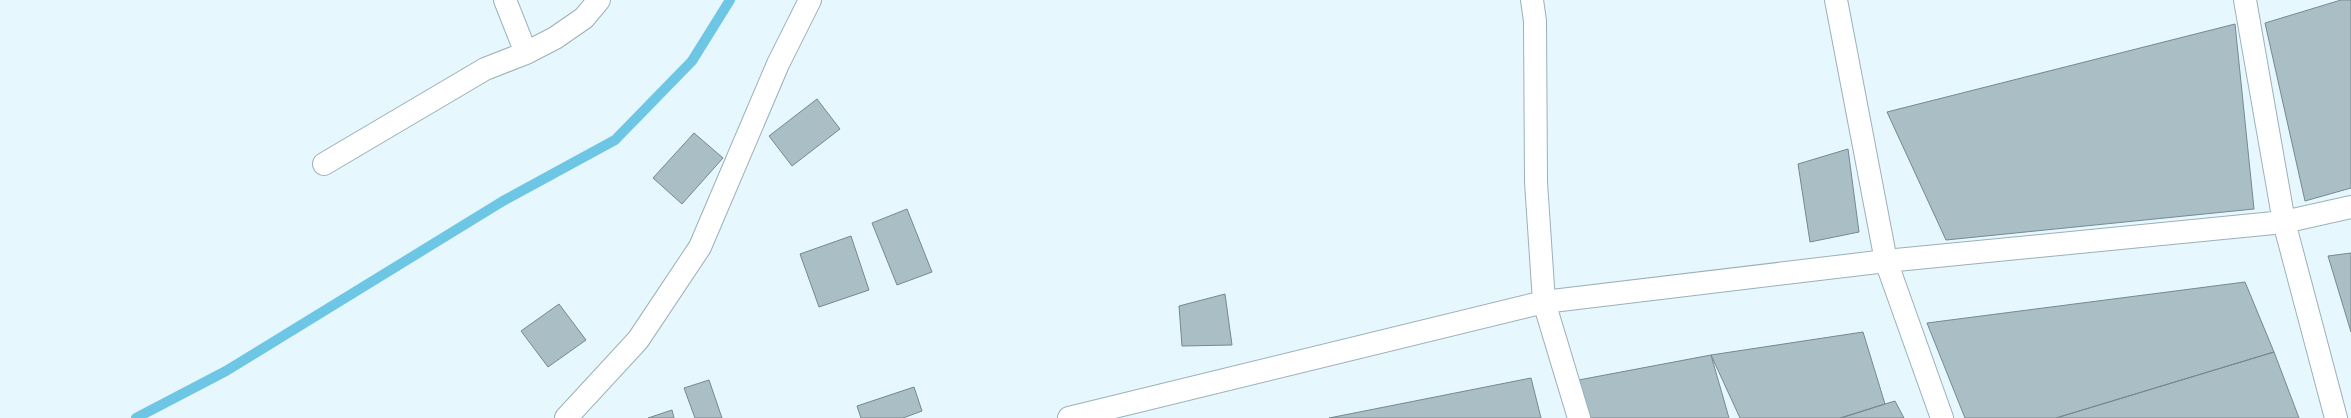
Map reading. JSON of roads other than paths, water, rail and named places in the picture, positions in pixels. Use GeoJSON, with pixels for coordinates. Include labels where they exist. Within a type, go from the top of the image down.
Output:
{"type":"FeatureCollection","features":[{"type":"Feature","properties":{"kind":"street"},"geometry":{"type":"LineString","coordinates":[[505,0],[526,53]]}},
{"type":"Feature","properties":{"kind":"street"},"geometry":{"type":"LineString","coordinates":[[324,164],[485,69],[526,53],[555,38],[584,18],[598,0]]}},
{"type":"Feature","properties":{"kind":"street"},"geometry":{"type":"LineString","coordinates":[[566,418],[638,340],[700,247],[778,64],[810,0]]}},
{"type":"Feature","properties":{"kind":"street"},"geometry":{"type":"LineString","coordinates":[[1532,0],[1535,21],[1536,182],[1544,302],[1579,418]]}},
{"type":"Feature","properties":{"kind":"street"},"geometry":{"type":"LineString","coordinates":[[1836,0],[1886,261],[1942,418]]}},
{"type":"Feature","properties":{"kind":"street"},"geometry":{"type":"LineString","coordinates":[[2245,0],[2284,222],[2336,418]]}},
{"type":"Feature","properties":{"kind":"street"},"geometry":{"type":"LineString","coordinates":[[1069,418],[1544,302],[1886,261],[2284,222],[2351,207]]}},
{"type":"Feature","properties":{"kind":"waterway"},"geometry":{"type":"LineString","coordinates":[[136,418],[226,371],[503,201],[615,140],[692,61],[730,0]]}}]}
